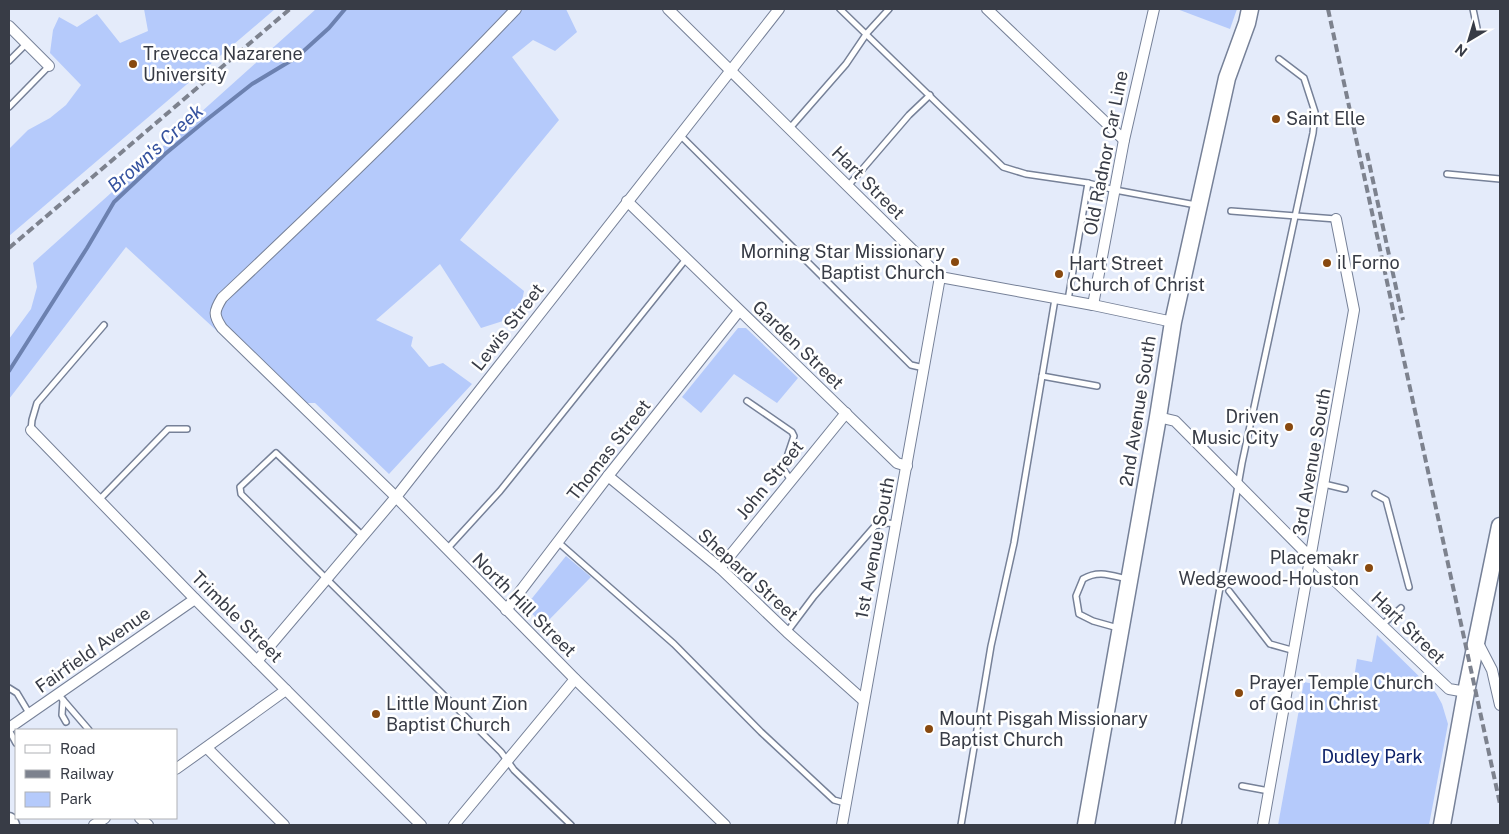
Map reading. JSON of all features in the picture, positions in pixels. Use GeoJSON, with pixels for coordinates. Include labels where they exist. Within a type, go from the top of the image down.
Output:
{"type":"FeatureCollection","features":[{"type":"Feature","properties":{"kind":"main road","name":"2nd Avenue South"},"geometry":{"type":"LineString","coordinates":[[1086,825],[1130,580],[1173,322],[1227,78],[1250,9]]}},
{"type":"Feature","properties":{"kind":"main road"},"geometry":{"type":"LineString","coordinates":[[1442,825],[1466,692],[1500,526]]}},
{"type":"Feature","properties":{"kind":"main road"},"geometry":{"type":"LineString","coordinates":[[9,821],[11,825]]}},
{"type":"Feature","properties":{"kind":"street","name":"North Hill Street"},"geometry":{"type":"LineString","coordinates":[[516,9],[461,67],[345,182],[222,298],[216,308],[216,319],[222,328],[396,497],[506,610],[725,825]]}},
{"type":"Feature","properties":{"kind":"street","name":"Hart Street"},"geometry":{"type":"LineString","coordinates":[[668,9],[940,277]]}},
{"type":"Feature","properties":{"kind":"street","name":"Lewis Street"},"geometry":{"type":"LineString","coordinates":[[257,661],[396,497],[779,9]]}},
{"type":"Feature","properties":{"kind":"street"},"geometry":{"type":"LineString","coordinates":[[987,9],[1124,140]]}},
{"type":"Feature","properties":{"kind":"street","name":"Old Radnor Car Line"},"geometry":{"type":"LineString","coordinates":[[1093,305],[1150,11]]}},
{"type":"Feature","properties":{"kind":"street"},"geometry":{"type":"LineString","coordinates":[[9,26],[49,66]]}},
{"type":"Feature","properties":{"kind":"street","name":"Garden Street"},"geometry":{"type":"LineString","coordinates":[[627,201],[897,463],[908,466]]}},
{"type":"Feature","properties":{"kind":"street","name":"3rd Avenue South"},"geometry":{"type":"LineString","coordinates":[[1263,825],[1312,559],[1354,310],[1336,219]]}},
{"type":"Feature","properties":{"kind":"street"},"geometry":{"type":"LineString","coordinates":[[940,277],[1068,300],[1173,322]]}},
{"type":"Feature","properties":{"kind":"street","name":"1st Avenue South"},"geometry":{"type":"LineString","coordinates":[[842,825],[908,466],[940,277]]}},
{"type":"Feature","properties":{"kind":"street","name":"Thomas Street"},"geometry":{"type":"LineString","coordinates":[[506,610],[559,543],[608,476],[739,311]]}},
{"type":"Feature","properties":{"kind":"street","name":"John Street"},"geometry":{"type":"LineString","coordinates":[[720,568],[846,413]]}},
{"type":"Feature","properties":{"kind":"street","name":"Hart Street"},"geometry":{"type":"LineString","coordinates":[[1158,417],[1175,421],[1312,559],[1449,689],[1466,692]]}},
{"type":"Feature","properties":{"kind":"street","name":"Trimble Street"},"geometry":{"type":"LineString","coordinates":[[31,430],[195,599],[421,825]]}},
{"type":"Feature","properties":{"kind":"street","name":"Shepard Street"},"geometry":{"type":"LineString","coordinates":[[608,476],[720,568],[787,632],[864,700]]}},
{"type":"Feature","properties":{"kind":"street","name":"Fairfield Avenue"},"geometry":{"type":"LineString","coordinates":[[9,729],[29,713],[60,697],[195,599]]}},
{"type":"Feature","properties":{"kind":"street"},"geometry":{"type":"LineString","coordinates":[[1477,641],[1492,670],[1500,705]]}},
{"type":"Feature","properties":{"kind":"street"},"geometry":{"type":"LineString","coordinates":[[454,825],[575,678]]}},
{"type":"Feature","properties":{"kind":"street"},"geometry":{"type":"LineString","coordinates":[[178,768],[286,690]]}},
{"type":"Feature","properties":{"kind":"street"},"geometry":{"type":"LineString","coordinates":[[207,748],[284,825]]}},
{"type":"Feature","properties":{"kind":"lane"},"geometry":{"type":"LineString","coordinates":[[840,9],[1003,167],[1026,174],[1088,183],[1115,190],[1199,205]]}},
{"type":"Feature","properties":{"kind":"lane"},"geometry":{"type":"LineString","coordinates":[[790,128],[846,64],[867,34],[889,9]]}},
{"type":"Feature","properties":{"kind":"lane"},"geometry":{"type":"LineString","coordinates":[[1473,9],[1477,28]]}},
{"type":"Feature","properties":{"kind":"lane"},"geometry":{"type":"LineString","coordinates":[[9,61],[26,44]]}},
{"type":"Feature","properties":{"kind":"lane"},"geometry":{"type":"LineString","coordinates":[[1178,825],[1238,486],[1261,370],[1313,133],[1315,112],[1304,78],[1279,59]]}},
{"type":"Feature","properties":{"kind":"lane"},"geometry":{"type":"LineString","coordinates":[[9,107],[49,66]]}},
{"type":"Feature","properties":{"kind":"lane"},"geometry":{"type":"LineString","coordinates":[[847,186],[909,115],[930,96]]}},
{"type":"Feature","properties":{"kind":"lane"},"geometry":{"type":"LineString","coordinates":[[680,135],[911,365],[924,368]]}},
{"type":"Feature","properties":{"kind":"lane"},"geometry":{"type":"LineString","coordinates":[[1447,174],[1500,179]]}},
{"type":"Feature","properties":{"kind":"lane"},"geometry":{"type":"LineString","coordinates":[[1068,300],[1088,183]]}},
{"type":"Feature","properties":{"kind":"lane"},"geometry":{"type":"LineString","coordinates":[[1230,211],[1336,219]]}},
{"type":"Feature","properties":{"kind":"lane"},"geometry":{"type":"LineString","coordinates":[[447,550],[500,491],[687,258]]}},
{"type":"Feature","properties":{"kind":"lane"},"geometry":{"type":"LineString","coordinates":[[961,825],[991,646],[1014,543],[1056,298]]}},
{"type":"Feature","properties":{"kind":"lane"},"geometry":{"type":"LineString","coordinates":[[31,430],[37,403],[104,325]]}},
{"type":"Feature","properties":{"kind":"lane"},"geometry":{"type":"LineString","coordinates":[[1042,376],[1097,386]]}},
{"type":"Feature","properties":{"kind":"lane"},"geometry":{"type":"LineString","coordinates":[[747,401],[792,432],[794,436],[783,469],[791,480]]}},
{"type":"Feature","properties":{"kind":"lane"},"geometry":{"type":"LineString","coordinates":[[99,500],[168,429],[187,429]]}},
{"type":"Feature","properties":{"kind":"lane"},"geometry":{"type":"LineString","coordinates":[[363,536],[276,453],[240,487],[241,494],[501,752],[514,770],[572,825]]}},
{"type":"Feature","properties":{"kind":"lane"},"geometry":{"type":"LineString","coordinates":[[1324,484],[1345,489]]}},
{"type":"Feature","properties":{"kind":"lane"},"geometry":{"type":"LineString","coordinates":[[1375,494],[1386,500],[1410,587]]}},
{"type":"Feature","properties":{"kind":"lane"},"geometry":{"type":"LineString","coordinates":[[787,632],[814,596],[875,526],[887,523],[896,524]]}},
{"type":"Feature","properties":{"kind":"lane"},"geometry":{"type":"LineString","coordinates":[[559,543],[674,644],[761,732],[834,800],[846,803]]}},
{"type":"Feature","properties":{"kind":"lane"},"geometry":{"type":"LineString","coordinates":[[1121,628],[1093,621],[1079,614],[1076,596],[1083,579],[1092,574],[1104,574],[1130,580]]}},
{"type":"Feature","properties":{"kind":"lane"},"geometry":{"type":"LineString","coordinates":[[1229,591],[1270,644],[1295,651]]}},
{"type":"Feature","properties":{"kind":"lane"},"geometry":{"type":"LineString","coordinates":[[1382,625],[1401,608]]}},
{"type":"Feature","properties":{"kind":"lane"},"geometry":{"type":"LineString","coordinates":[[9,688],[17,693],[29,713]]}},
{"type":"Feature","properties":{"kind":"lane"},"geometry":{"type":"LineString","coordinates":[[60,697],[62,715],[66,722]]}},
{"type":"Feature","properties":{"kind":"lane"},"geometry":{"type":"LineString","coordinates":[[60,697],[88,729]]}},
{"type":"Feature","properties":{"kind":"lane"},"geometry":{"type":"LineString","coordinates":[[9,729],[15,741]]}},
{"type":"Feature","properties":{"kind":"lane"},"geometry":{"type":"LineString","coordinates":[[1242,786],[1269,791]]}},
{"type":"Feature","properties":{"kind":"green space"},"geometry":{"type":"Polygon","coordinates":[[[144,9],[275,9],[9,236],[9,149],[28,130],[50,118],[66,105],[81,85],[50,53],[53,30],[59,17],[77,27],[97,14],[120,43],[148,31],[144,9]]]}},
{"type":"Feature","properties":{"kind":"green space"},"geometry":{"type":"Polygon","coordinates":[[[316,9],[566,9],[577,32],[555,51],[533,40],[512,57],[559,120],[460,240],[524,291],[519,316],[481,328],[440,264],[376,320],[413,337],[411,346],[429,367],[443,363],[472,384],[389,474],[315,403],[295,403],[126,247],[9,399],[9,339],[31,309],[37,287],[33,263],[316,9]]]}},
{"type":"Feature","properties":{"kind":"green space"},"geometry":{"type":"Polygon","coordinates":[[[1177,9],[1237,9],[1230,29],[1177,9]]]}},
{"type":"Feature","properties":{"kind":"green space"},"geometry":{"type":"Polygon","coordinates":[[[738,328],[746,328],[798,378],[777,403],[734,374],[701,413],[682,397],[738,328]]]}},
{"type":"Feature","properties":{"kind":"green space"},"geometry":{"type":"Polygon","coordinates":[[[566,556],[591,577],[544,625],[525,607],[566,556]]]}},
{"type":"Feature","properties":{"kind":"green space","name":"Dudley Park"},"geometry":{"type":"Polygon","coordinates":[[[1377,635],[1436,693],[1442,704],[1448,724],[1429,825],[1278,825],[1304,682],[1352,691],[1357,659],[1372,662],[1377,635]]]}},
{"type":"Feature","properties":{"kind":"waterway","name":"Brown's Creek"},"geometry":{"type":"LineString","coordinates":[[9,371],[114,202],[165,154],[205,121],[252,84],[297,57],[329,28],[345,9]]}},
{"type":"Feature","properties":{"kind":"railway"},"geometry":{"type":"LineString","coordinates":[[9,248],[290,9]]}},
{"type":"Feature","properties":{"kind":"railway"},"geometry":{"type":"LineString","coordinates":[[1328,9],[1500,804]]}},
{"type":"Feature","properties":{"kind":"railway"},"geometry":{"type":"LineString","coordinates":[[1367,153],[1403,320]]}},
{"type":"Feature","properties":{"kind":"place","name":"Trevecca Nazarene University"},"geometry":{"type":"Point","coordinates":[133,64]}},
{"type":"Feature","properties":{"kind":"place","name":"Saint Elle"},"geometry":{"type":"Point","coordinates":[1276,119]}},
{"type":"Feature","properties":{"kind":"place","name":"Morning Star Missionary Baptist Church"},"geometry":{"type":"Point","coordinates":[955,262]}},
{"type":"Feature","properties":{"kind":"place","name":"il Forno"},"geometry":{"type":"Point","coordinates":[1327,263]}},
{"type":"Feature","properties":{"kind":"place","name":"Hart Street Church of Christ"},"geometry":{"type":"Point","coordinates":[1059,274]}},
{"type":"Feature","properties":{"kind":"place","name":"Driven Music City"},"geometry":{"type":"Point","coordinates":[1289,427]}},
{"type":"Feature","properties":{"kind":"place","name":"Placemakr Wedgewood-Houston"},"geometry":{"type":"Point","coordinates":[1369,568]}},
{"type":"Feature","properties":{"kind":"place","name":"Prayer Temple Church of God in Christ"},"geometry":{"type":"Point","coordinates":[1239,693]}},
{"type":"Feature","properties":{"kind":"place","name":"Little Mount Zion Baptist Church"},"geometry":{"type":"Point","coordinates":[376,714]}},
{"type":"Feature","properties":{"kind":"place","name":"Mount Pisgah Missionary Baptist Church"},"geometry":{"type":"Point","coordinates":[929,729]}}]}
